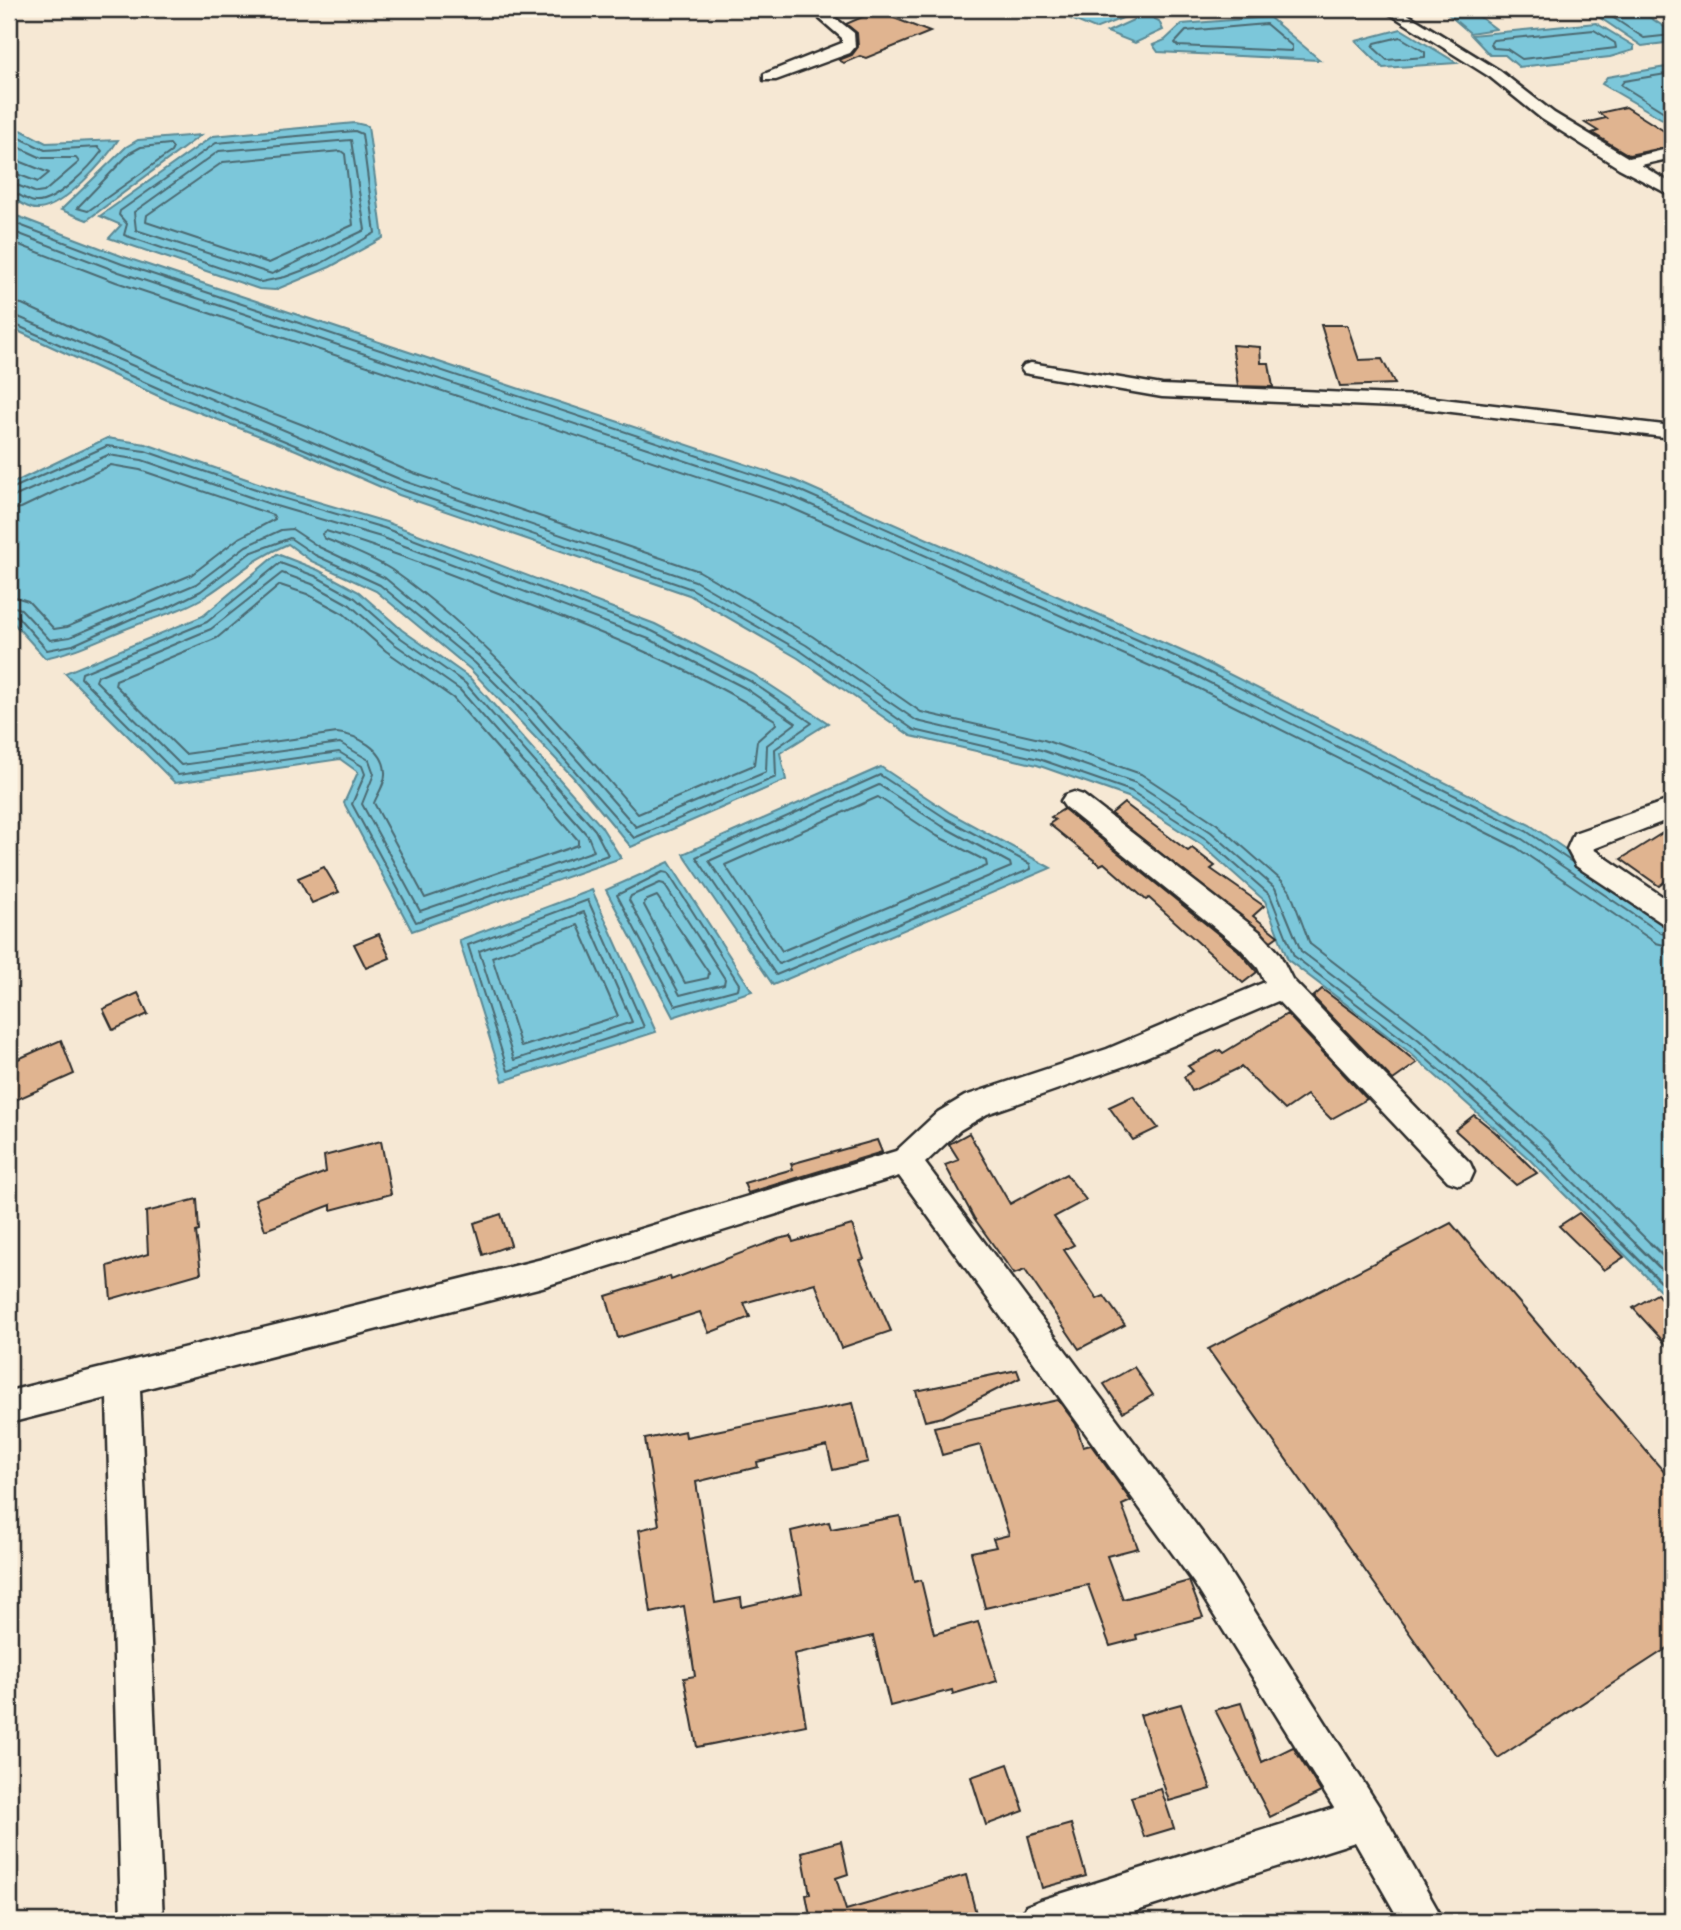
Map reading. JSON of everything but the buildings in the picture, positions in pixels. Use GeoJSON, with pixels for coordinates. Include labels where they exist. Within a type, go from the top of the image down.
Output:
{"type":"FeatureCollection","features":[{"type":"Feature","properties":{"kind":"street"},"geometry":{"type":"LineString","coordinates":[[770,77],[845,50],[850,44],[849,36],[827,19],[826,13],[834,9]]}},
{"type":"Feature","properties":{"kind":"street"},"geometry":{"type":"LineString","coordinates":[[1388,9],[1494,74],[1548,116],[1672,191]]}},
{"type":"Feature","properties":{"kind":"street"},"geometry":{"type":"LineString","coordinates":[[1625,164],[1672,153]]}},
{"type":"Feature","properties":{"kind":"street"},"geometry":{"type":"LineString","coordinates":[[1031,369],[1162,391],[1418,402],[1672,432]]}},
{"type":"Feature","properties":{"kind":"street"},"geometry":{"type":"LineString","coordinates":[[1074,801],[1250,940],[1269,961],[1282,987],[1459,1172]]}},
{"type":"Feature","properties":{"kind":"street"},"geometry":{"type":"LineString","coordinates":[[1672,808],[1583,840],[1580,849],[1585,859],[1672,916]]}},
{"type":"Feature","properties":{"kind":"street"},"geometry":{"type":"LineString","coordinates":[[9,1407],[542,1273],[906,1161],[949,1121],[976,1105],[1117,1056],[1282,987]]}},
{"type":"Feature","properties":{"kind":"street"},"geometry":{"type":"LineString","coordinates":[[906,1161],[1207,1570],[1364,1819],[1423,1921]]}},
{"type":"Feature","properties":{"kind":"street"},"geometry":{"type":"LineString","coordinates":[[123,1380],[142,1921]]}},
{"type":"Feature","properties":{"kind":"street"},"geometry":{"type":"LineString","coordinates":[[1041,1921],[1364,1819]]}},
{"type":"Feature","properties":{"kind":"water"},"geometry":{"type":"Polygon","coordinates":[[[1047,9],[1142,9],[1143,10],[1095,29],[1047,9]]]}},
{"type":"Feature","properties":{"kind":"water"},"geometry":{"type":"Polygon","coordinates":[[[1442,9],[1469,9],[1496,29],[1470,33],[1442,9]]]}},
{"type":"Feature","properties":{"kind":"water"},"geometry":{"type":"Polygon","coordinates":[[[1587,9],[1637,9],[1672,32],[1672,42],[1642,46],[1587,9]]]}},
{"type":"Feature","properties":{"kind":"water"},"geometry":{"type":"Polygon","coordinates":[[[1146,14],[1159,21],[1163,30],[1135,43],[1107,32],[1146,14]]]}},
{"type":"Feature","properties":{"kind":"water"},"geometry":{"type":"Polygon","coordinates":[[[1269,17],[1320,60],[1158,52],[1153,45],[1165,40],[1182,24],[1269,17]]]}},
{"type":"Feature","properties":{"kind":"water"},"geometry":{"type":"Polygon","coordinates":[[[1596,23],[1634,46],[1634,50],[1610,57],[1519,67],[1505,55],[1490,55],[1471,35],[1596,23]]]}},
{"type":"Feature","properties":{"kind":"water"},"geometry":{"type":"Polygon","coordinates":[[[1401,29],[1457,63],[1383,68],[1356,41],[1401,29]]]}},
{"type":"Feature","properties":{"kind":"water"},"geometry":{"type":"Polygon","coordinates":[[[1672,66],[1672,118],[1664,120],[1602,84],[1607,77],[1672,66]]]}},
{"type":"Feature","properties":{"kind":"water"},"geometry":{"type":"Polygon","coordinates":[[[355,123],[368,126],[383,238],[330,267],[275,290],[259,289],[109,238],[121,225],[100,216],[213,136],[355,123]]]}},
{"type":"Feature","properties":{"kind":"water"},"geometry":{"type":"Polygon","coordinates":[[[21,130],[46,143],[118,140],[94,171],[72,192],[49,206],[35,209],[9,196],[9,131],[21,130]]]}},
{"type":"Feature","properties":{"kind":"water"},"geometry":{"type":"Polygon","coordinates":[[[201,135],[87,220],[61,210],[126,147],[138,140],[201,135]]]}},
{"type":"Feature","properties":{"kind":"water"},"geometry":{"type":"Polygon","coordinates":[[[9,213],[124,257],[796,481],[1193,656],[1530,825],[1672,922],[1672,1302],[1528,1158],[1409,1052],[1288,960],[1265,901],[1202,845],[1128,797],[1037,765],[911,736],[798,658],[689,595],[399,495],[296,450],[167,400],[9,327],[9,213]]]}},
{"type":"Feature","properties":{"kind":"water"},"geometry":{"type":"Polygon","coordinates":[[[107,438],[146,444],[281,491],[386,522],[655,624],[753,674],[828,723],[780,753],[786,780],[631,847],[573,777],[470,669],[376,591],[311,561],[288,544],[254,562],[189,605],[80,648],[45,658],[9,618],[9,485],[107,438]]]}},
{"type":"Feature","properties":{"kind":"water"},"geometry":{"type":"Polygon","coordinates":[[[277,554],[318,570],[359,592],[402,630],[470,678],[601,826],[621,858],[412,931],[344,803],[358,772],[340,759],[175,783],[65,673],[203,616],[277,554]]]}},
{"type":"Feature","properties":{"kind":"water"},"geometry":{"type":"Polygon","coordinates":[[[881,767],[950,813],[1051,868],[773,985],[683,854],[881,767]]]}},
{"type":"Feature","properties":{"kind":"water"},"geometry":{"type":"Polygon","coordinates":[[[669,862],[752,991],[673,1017],[606,890],[669,862]]]}},
{"type":"Feature","properties":{"kind":"water"},"geometry":{"type":"Polygon","coordinates":[[[592,890],[656,1032],[503,1081],[459,940],[592,890]]]}}]}
